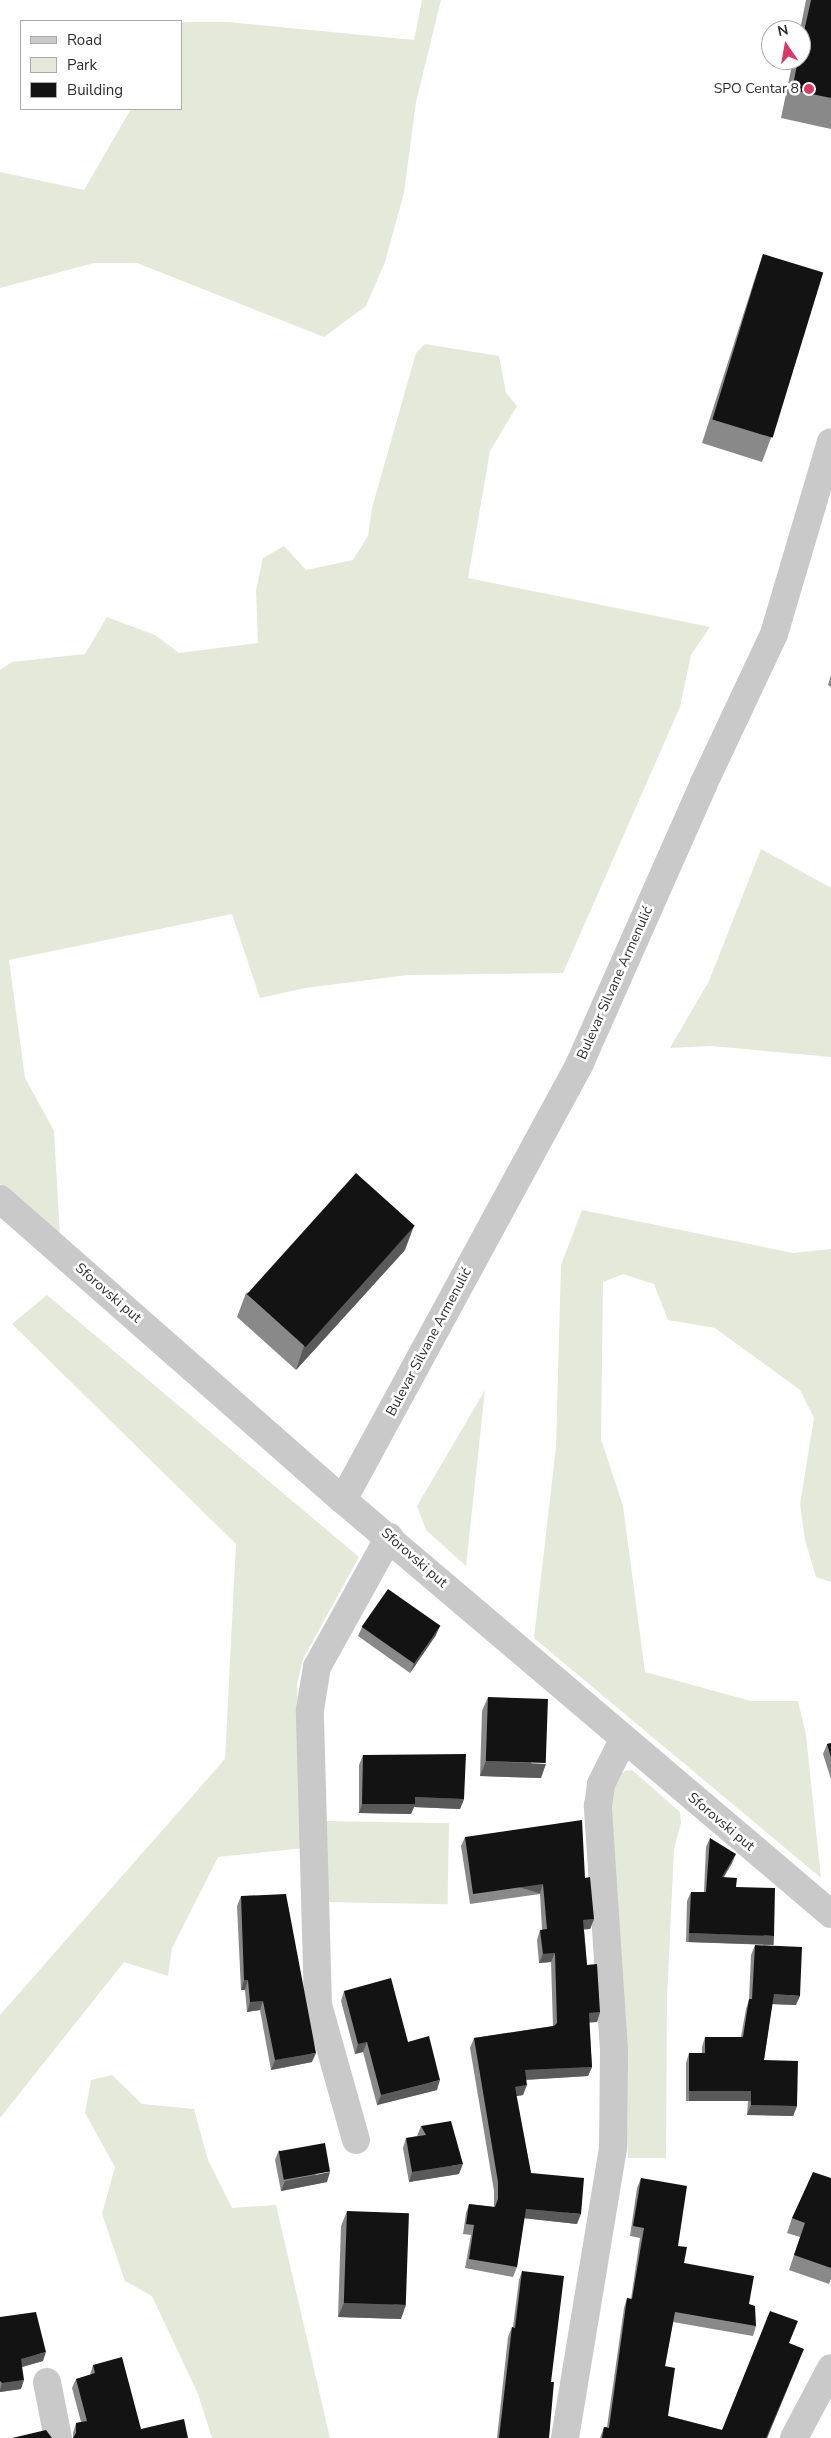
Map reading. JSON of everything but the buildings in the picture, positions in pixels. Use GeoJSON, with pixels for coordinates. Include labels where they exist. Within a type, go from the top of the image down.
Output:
{"type":"FeatureCollection","features":[{"type":"Feature","properties":{"kind":"street","name":"Bulevar Silvane Armenulić"},"geometry":{"type":"LineString","coordinates":[[343,1500],[580,1063],[703,785],[774,634],[831,442]]}},
{"type":"Feature","properties":{"kind":"street","name":"Sforovski put"},"geometry":{"type":"LineString","coordinates":[[0,1199],[343,1500],[389,1537],[623,1740],[831,1914]]}},
{"type":"Feature","properties":{"kind":"street"},"geometry":{"type":"LineString","coordinates":[[356,2140],[318,2005],[310,1710],[318,1667],[389,1537]]}},
{"type":"Feature","properties":{"kind":"street"},"geometry":{"type":"LineString","coordinates":[[565,2438],[613,2148],[614,2050],[598,1806],[601,1784],[623,1740]]}},
{"type":"Feature","properties":{"kind":"street"},"geometry":{"type":"LineString","coordinates":[[794,2438],[831,2368]]}},
{"type":"Feature","properties":{"kind":"street"},"geometry":{"type":"LineString","coordinates":[[47,2382],[58,2438]]}},
{"type":"Feature","properties":{"kind":"green space"},"geometry":{"type":"Polygon","coordinates":[[[422,0],[441,0],[416,102],[404,193],[385,262],[366,306],[324,337],[137,263],[94,263],[0,288],[0,172],[84,190],[130,110],[182,110],[182,22],[229,22],[414,40],[422,0]]]}},
{"type":"Feature","properties":{"kind":"green space"},"geometry":{"type":"Polygon","coordinates":[[[425,344],[499,356],[506,393],[517,406],[490,451],[468,578],[710,627],[691,655],[680,707],[563,973],[408,975],[305,988],[260,998],[232,914],[9,960],[25,1078],[54,1131],[60,1236],[0,1184],[0,670],[12,662],[85,654],[107,617],[155,635],[179,653],[258,643],[256,590],[263,558],[284,546],[306,570],[353,560],[368,536],[372,508],[416,353],[425,344]]]}},
{"type":"Feature","properties":{"kind":"green space"},"geometry":{"type":"Polygon","coordinates":[[[761,849],[831,888],[831,1057],[711,1046],[670,1048],[709,981],[761,849]]]}},
{"type":"Feature","properties":{"kind":"green space"},"geometry":{"type":"Polygon","coordinates":[[[582,1210],[793,1253],[831,1249],[831,1582],[816,1577],[805,1540],[800,1504],[814,1418],[800,1390],[715,1328],[668,1320],[654,1284],[623,1274],[603,1282],[601,1439],[623,1506],[645,1672],[751,1701],[798,1701],[806,1735],[821,1878],[534,1638],[556,1447],[561,1265],[582,1210]]]}},
{"type":"Feature","properties":{"kind":"green space"},"geometry":{"type":"Polygon","coordinates":[[[47,1295],[359,1557],[303,1659],[297,1684],[305,1848],[218,1857],[172,1948],[168,1976],[124,1962],[0,2118],[0,2015],[225,1759],[236,1544],[12,1324],[47,1295]]]}},
{"type":"Feature","properties":{"kind":"green space"},"geometry":{"type":"Polygon","coordinates":[[[485,1390],[466,1566],[426,1530],[417,1506],[485,1390]]]}},
{"type":"Feature","properties":{"kind":"green space"},"geometry":{"type":"Polygon","coordinates":[[[632,1770],[680,1812],[681,1823],[674,1849],[667,1998],[666,2158],[628,2158],[607,1794],[614,1781],[625,1771],[632,1770]]]}},
{"type":"Feature","properties":{"kind":"green space"},"geometry":{"type":"Polygon","coordinates":[[[325,1821],[449,1823],[448,1904],[324,1902],[325,1821]]]}},
{"type":"Feature","properties":{"kind":"green space"},"geometry":{"type":"Polygon","coordinates":[[[112,2075],[142,2104],[194,2109],[208,2160],[232,2208],[276,2205],[330,2438],[212,2438],[198,2394],[152,2296],[125,2281],[102,2214],[115,2167],[85,2113],[91,2080],[112,2075]]]}},
{"type":"Feature","properties":{"kind":"place","name":"SPO Centar 8"},"geometry":{"type":"Point","coordinates":[809,89]}}]}
